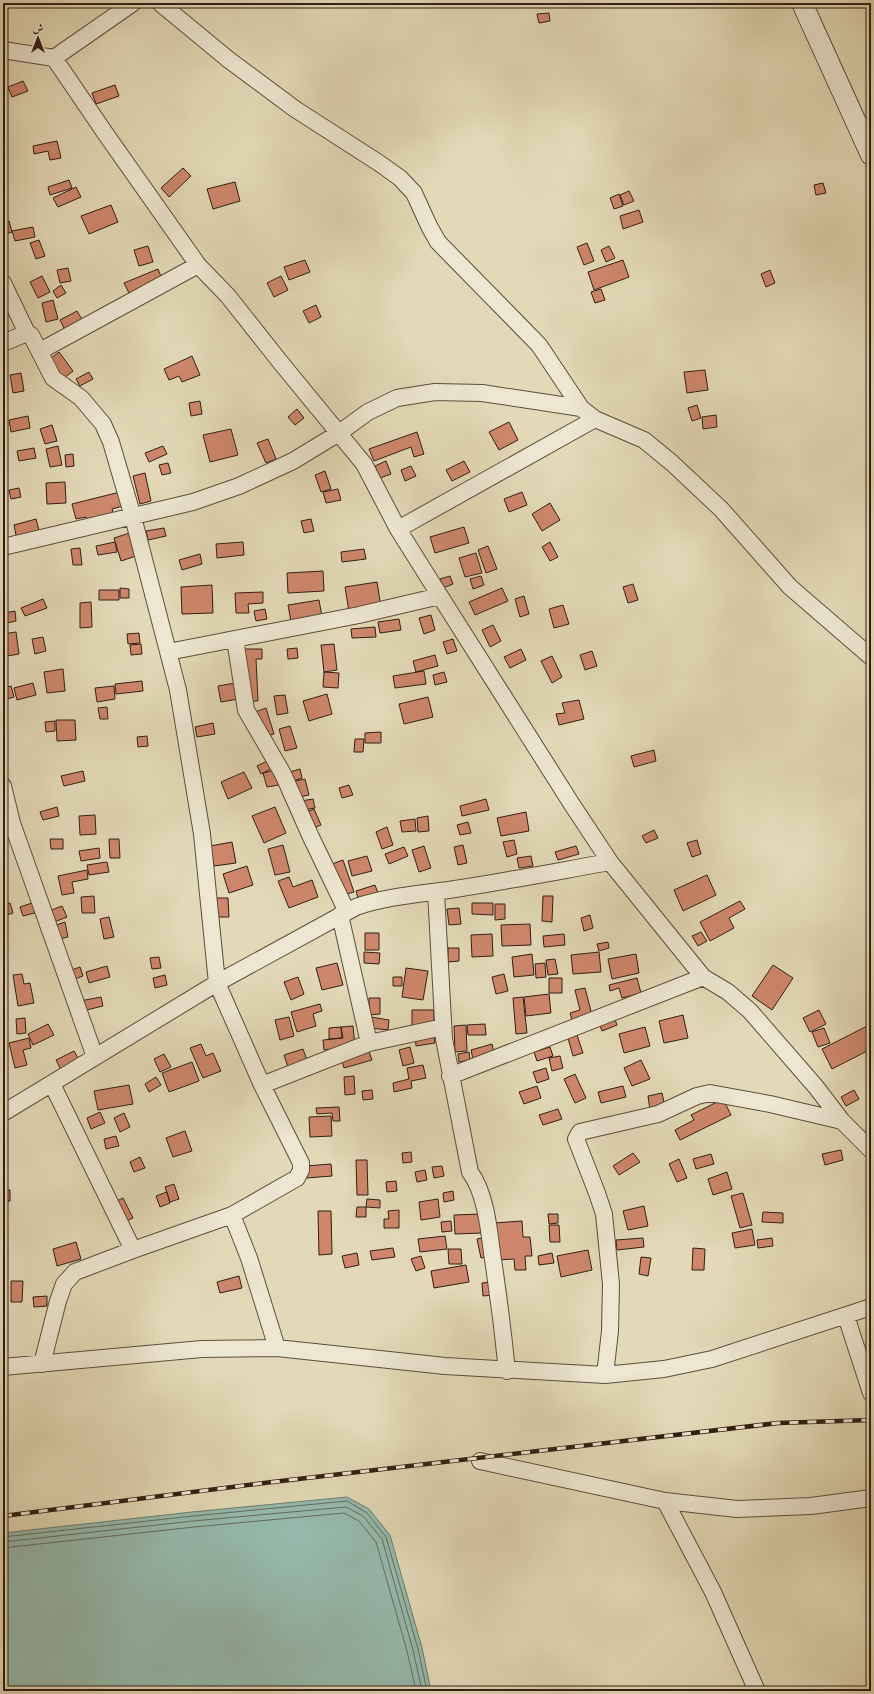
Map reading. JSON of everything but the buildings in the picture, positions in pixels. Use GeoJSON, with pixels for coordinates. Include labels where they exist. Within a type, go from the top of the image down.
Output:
{"type":"FeatureCollection","features":[{"type":"Feature","properties":{"kind":"street"},"geometry":{"type":"LineString","coordinates":[[3,50],[54,58],[133,3]]}},
{"type":"Feature","properties":{"kind":"street"},"geometry":{"type":"LineString","coordinates":[[160,3],[229,60],[294,109],[379,162],[400,178],[414,193],[438,242],[539,345],[581,408],[596,419],[644,440],[672,463],[721,509],[790,586],[871,657]]}},
{"type":"Feature","properties":{"kind":"street"},"geometry":{"type":"LineString","coordinates":[[802,3],[871,155]]}},
{"type":"Feature","properties":{"kind":"street"},"geometry":{"type":"LineString","coordinates":[[54,58],[198,265],[228,296],[364,464],[398,529],[571,804],[610,862],[703,977],[728,992],[750,1011],[816,1087],[842,1121],[871,1150]]}},
{"type":"Feature","properties":{"kind":"street"},"geometry":{"type":"LineString","coordinates":[[40,351],[198,265]]}},
{"type":"Feature","properties":{"kind":"street"},"geometry":{"type":"LineString","coordinates":[[3,283],[27,333],[31,335],[40,351],[52,378],[81,398],[107,430],[133,517],[180,697],[201,826],[218,983],[262,1085],[301,1163],[301,1170],[297,1178],[232,1215],[75,1272],[64,1284],[58,1301],[42,1364]]}},
{"type":"Feature","properties":{"kind":"street"},"geometry":{"type":"LineString","coordinates":[[3,343],[27,333]]}},
{"type":"Feature","properties":{"kind":"street"},"geometry":{"type":"LineString","coordinates":[[3,547],[193,502],[239,486],[293,461],[339,433],[368,412],[397,398],[435,392],[482,393],[581,408]]}},
{"type":"Feature","properties":{"kind":"street"},"geometry":{"type":"LineString","coordinates":[[398,529],[596,419]]}},
{"type":"Feature","properties":{"kind":"street"},"geometry":{"type":"LineString","coordinates":[[168,652],[359,615],[440,596]]}},
{"type":"Feature","properties":{"kind":"street"},"geometry":{"type":"LineString","coordinates":[[234,639],[246,710],[283,774],[343,913],[369,1043]]}},
{"type":"Feature","properties":{"kind":"street"},"geometry":{"type":"LineString","coordinates":[[3,786],[7,825],[95,1056]]}},
{"type":"Feature","properties":{"kind":"street"},"geometry":{"type":"LineString","coordinates":[[3,1113],[218,983],[343,913],[375,901],[610,862]]}},
{"type":"Feature","properties":{"kind":"street"},"geometry":{"type":"LineString","coordinates":[[436,892],[443,1027],[450,1076],[470,1172],[476,1180],[488,1227],[499,1300],[507,1371]]}},
{"type":"Feature","properties":{"kind":"street"},"geometry":{"type":"LineString","coordinates":[[450,1076],[703,977]]}},
{"type":"Feature","properties":{"kind":"street"},"geometry":{"type":"LineString","coordinates":[[262,1085],[369,1043],[443,1027]]}},
{"type":"Feature","properties":{"kind":"street"},"geometry":{"type":"LineString","coordinates":[[52,1084],[133,1250]]}},
{"type":"Feature","properties":{"kind":"street"},"geometry":{"type":"LineString","coordinates":[[605,1375],[610,1331],[611,1284],[604,1214],[576,1139],[580,1132],[658,1114],[697,1096],[710,1093],[757,1101],[842,1121]]}},
{"type":"Feature","properties":{"kind":"street"},"geometry":{"type":"LineString","coordinates":[[232,1215],[249,1258],[278,1348]]}},
{"type":"Feature","properties":{"kind":"street"},"geometry":{"type":"LineString","coordinates":[[3,1367],[202,1349],[278,1348],[446,1366],[507,1371],[605,1375],[664,1369],[712,1359],[871,1307]]}},
{"type":"Feature","properties":{"kind":"street"},"geometry":{"type":"LineString","coordinates":[[846,1316],[871,1393]]}},
{"type":"Feature","properties":{"kind":"street"},"geometry":{"type":"LineString","coordinates":[[480,1461],[665,1501],[737,1509],[811,1506],[871,1498]]}},
{"type":"Feature","properties":{"kind":"street"},"geometry":{"type":"LineString","coordinates":[[665,1501],[713,1592],[757,1691]]}},
{"type":"Feature","properties":{"kind":"water"},"geometry":{"type":"Polygon","coordinates":[[[347,1497],[369,1509],[390,1535],[422,1648],[431,1691],[3,1691],[3,1533],[192,1512],[347,1497]]]}},
{"type":"Feature","properties":{"kind":"railway"},"geometry":{"type":"LineString","coordinates":[[3,1516],[264,1483],[778,1423],[871,1420]]}}]}
